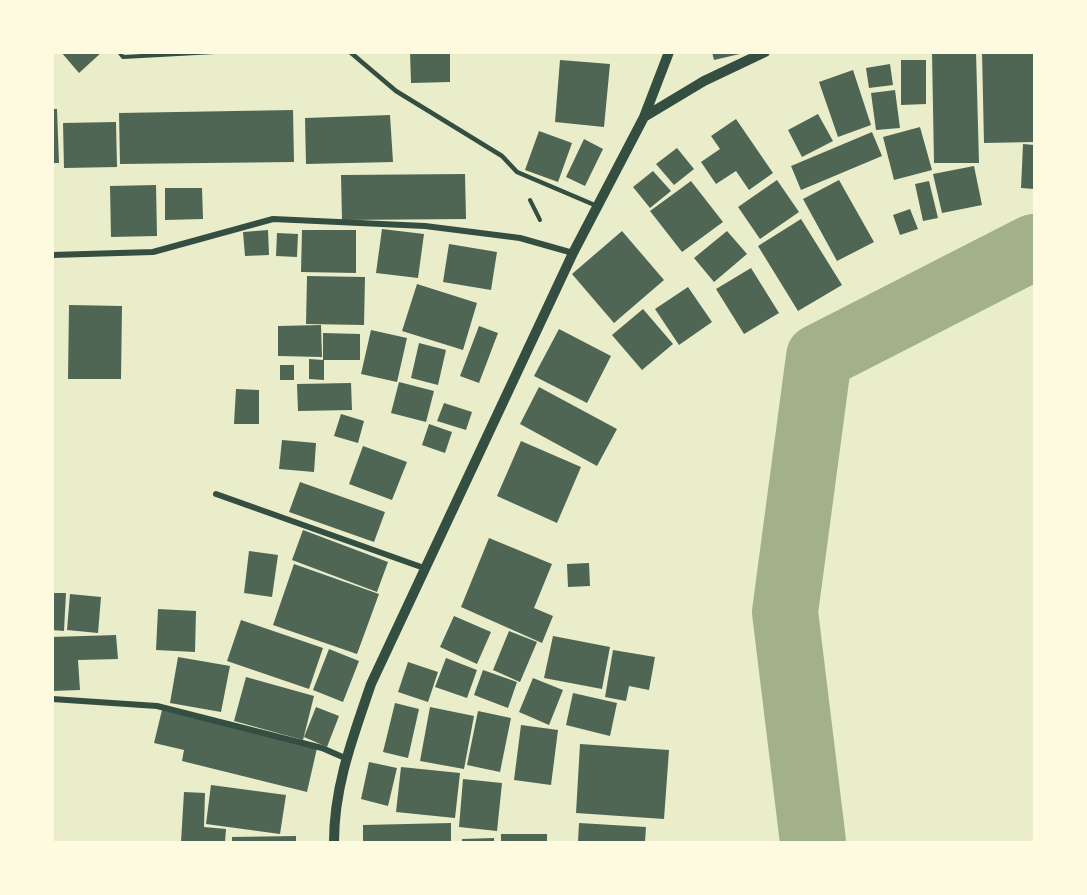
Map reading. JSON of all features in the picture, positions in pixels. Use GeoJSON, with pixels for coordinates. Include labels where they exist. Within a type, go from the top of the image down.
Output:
{"type":"FeatureCollection","features":[{"type":"Feature","properties":{"kind":"street"},"geometry":{"type":"LineString","coordinates":[[334,843],[337,794],[345,758],[371,684],[573,253],[644,117],[669,52]]}},
{"type":"Feature","properties":{"kind":"street"},"geometry":{"type":"LineString","coordinates":[[644,117],[704,81],[765,52]]}},
{"type":"Feature","properties":{"kind":"street"},"geometry":{"type":"LineString","coordinates":[[52,255],[153,252],[273,219],[425,226],[520,238],[573,253]]}},
{"type":"Feature","properties":{"kind":"street"},"geometry":{"type":"LineString","coordinates":[[216,494],[424,568]]}},
{"type":"Feature","properties":{"kind":"street"},"geometry":{"type":"LineString","coordinates":[[52,699],[157,706],[322,748],[345,758]]}},
{"type":"Feature","properties":{"kind":"lane"},"geometry":{"type":"LineString","coordinates":[[350,52],[396,91],[502,156],[517,172],[597,206]]}},
{"type":"Feature","properties":{"kind":"path"},"geometry":{"type":"LineString","coordinates":[[119,52],[123,57],[215,52]]}},
{"type":"Feature","properties":{"kind":"path"},"geometry":{"type":"LineString","coordinates":[[517,172],[553,248]]}},
{"type":"Feature","properties":{"kind":"building"},"geometry":{"type":"Polygon","coordinates":[[[61,52],[102,52],[79,73],[61,52]]]}},
{"type":"Feature","properties":{"kind":"building"},"geometry":{"type":"Polygon","coordinates":[[[410,52],[450,52],[450,82],[411,83],[410,52]]]}},
{"type":"Feature","properties":{"kind":"building"},"geometry":{"type":"Polygon","coordinates":[[[712,52],[744,52],[744,53],[714,60],[712,52]]]}},
{"type":"Feature","properties":{"kind":"building"},"geometry":{"type":"Polygon","coordinates":[[[932,52],[976,52],[979,163],[934,163],[932,52]]]}},
{"type":"Feature","properties":{"kind":"building"},"geometry":{"type":"Polygon","coordinates":[[[982,52],[1034,52],[1034,142],[984,143],[982,52]]]}},
{"type":"Feature","properties":{"kind":"building"},"geometry":{"type":"Polygon","coordinates":[[[560,60],[610,64],[604,127],[555,122],[560,60]]]}},
{"type":"Feature","properties":{"kind":"building"},"geometry":{"type":"Polygon","coordinates":[[[901,60],[926,60],[926,104],[901,105],[901,60]]]}},
{"type":"Feature","properties":{"kind":"building"},"geometry":{"type":"Polygon","coordinates":[[[890,64],[893,85],[869,88],[866,68],[890,64]]]}},
{"type":"Feature","properties":{"kind":"building"},"geometry":{"type":"Polygon","coordinates":[[[853,70],[871,125],[838,137],[819,82],[853,70]]]}},
{"type":"Feature","properties":{"kind":"building"},"geometry":{"type":"Polygon","coordinates":[[[895,90],[900,128],[876,130],[871,93],[895,90]]]}},
{"type":"Feature","properties":{"kind":"building"},"geometry":{"type":"Polygon","coordinates":[[[52,109],[57,109],[59,163],[52,163],[52,109]]]}},
{"type":"Feature","properties":{"kind":"building"},"geometry":{"type":"Polygon","coordinates":[[[293,110],[294,162],[120,164],[119,113],[293,110]]]}},
{"type":"Feature","properties":{"kind":"building"},"geometry":{"type":"Polygon","coordinates":[[[818,114],[833,141],[802,157],[788,130],[818,114]]]}},
{"type":"Feature","properties":{"kind":"building"},"geometry":{"type":"Polygon","coordinates":[[[390,115],[393,162],[306,164],[305,118],[390,115]]]}},
{"type":"Feature","properties":{"kind":"building"},"geometry":{"type":"Polygon","coordinates":[[[736,119],[773,173],[749,190],[736,171],[716,184],[701,162],[720,149],[711,136],[736,119]]]}},
{"type":"Feature","properties":{"kind":"building"},"geometry":{"type":"Polygon","coordinates":[[[116,122],[117,167],[64,168],[63,123],[116,122]]]}},
{"type":"Feature","properties":{"kind":"building"},"geometry":{"type":"Polygon","coordinates":[[[920,127],[932,170],[894,180],[883,137],[920,127]]]}},
{"type":"Feature","properties":{"kind":"building"},"geometry":{"type":"Polygon","coordinates":[[[539,131],[572,143],[558,182],[525,170],[539,131]]]}},
{"type":"Feature","properties":{"kind":"building"},"geometry":{"type":"Polygon","coordinates":[[[872,132],[882,156],[801,190],[791,166],[872,132]]]}},
{"type":"Feature","properties":{"kind":"building"},"geometry":{"type":"Polygon","coordinates":[[[584,139],[603,149],[585,186],[566,177],[584,139]]]}},
{"type":"Feature","properties":{"kind":"building"},"geometry":{"type":"Polygon","coordinates":[[[1023,144],[1034,145],[1034,189],[1021,188],[1023,144]]]}},
{"type":"Feature","properties":{"kind":"building"},"geometry":{"type":"Polygon","coordinates":[[[677,148],[694,169],[674,185],[656,164],[677,148]]]}},
{"type":"Feature","properties":{"kind":"building"},"geometry":{"type":"Polygon","coordinates":[[[974,166],[982,205],[942,213],[933,174],[974,166]]]}},
{"type":"Feature","properties":{"kind":"building"},"geometry":{"type":"Polygon","coordinates":[[[653,171],[671,191],[650,208],[633,187],[653,171]]]}},
{"type":"Feature","properties":{"kind":"building"},"geometry":{"type":"Polygon","coordinates":[[[465,174],[466,219],[342,220],[341,175],[465,174]]]}},
{"type":"Feature","properties":{"kind":"building"},"geometry":{"type":"Polygon","coordinates":[[[777,180],[799,212],[760,239],[738,207],[777,180]]]}},
{"type":"Feature","properties":{"kind":"building"},"geometry":{"type":"Polygon","coordinates":[[[839,180],[874,242],[837,261],[803,199],[839,180]]]}},
{"type":"Feature","properties":{"kind":"building"},"geometry":{"type":"Polygon","coordinates":[[[691,181],[723,222],[682,252],[650,211],[691,181]]]}},
{"type":"Feature","properties":{"kind":"building"},"geometry":{"type":"Polygon","coordinates":[[[929,181],[938,218],[923,221],[915,184],[929,181]]]}},
{"type":"Feature","properties":{"kind":"building"},"geometry":{"type":"Polygon","coordinates":[[[156,185],[157,236],[111,237],[110,186],[156,185]]]}},
{"type":"Feature","properties":{"kind":"building"},"geometry":{"type":"Polygon","coordinates":[[[165,188],[202,188],[203,219],[165,220],[165,188]]]}},
{"type":"Feature","properties":{"kind":"building"},"geometry":{"type":"Polygon","coordinates":[[[910,209],[918,229],[900,235],[893,215],[910,209]]]}},
{"type":"Feature","properties":{"kind":"building"},"geometry":{"type":"Polygon","coordinates":[[[801,219],[842,285],[798,311],[758,246],[801,219]]]}},
{"type":"Feature","properties":{"kind":"building"},"geometry":{"type":"Polygon","coordinates":[[[382,229],[424,234],[418,278],[376,273],[382,229]]]}},
{"type":"Feature","properties":{"kind":"building"},"geometry":{"type":"Polygon","coordinates":[[[268,230],[269,255],[245,256],[243,232],[268,230]]]}},
{"type":"Feature","properties":{"kind":"building"},"geometry":{"type":"Polygon","coordinates":[[[302,230],[356,230],[356,273],[301,272],[302,230]]]}},
{"type":"Feature","properties":{"kind":"building"},"geometry":{"type":"Polygon","coordinates":[[[622,231],[664,280],[614,323],[572,274],[622,231]]]}},
{"type":"Feature","properties":{"kind":"building"},"geometry":{"type":"Polygon","coordinates":[[[727,231],[747,254],[714,282],[694,258],[727,231]]]}},
{"type":"Feature","properties":{"kind":"building"},"geometry":{"type":"Polygon","coordinates":[[[277,233],[298,234],[297,257],[276,256],[277,233]]]}},
{"type":"Feature","properties":{"kind":"building"},"geometry":{"type":"Polygon","coordinates":[[[449,244],[497,252],[491,290],[443,282],[449,244]]]}},
{"type":"Feature","properties":{"kind":"building"},"geometry":{"type":"Polygon","coordinates":[[[751,268],[779,313],[744,334],[716,289],[751,268]]]}},
{"type":"Feature","properties":{"kind":"building"},"geometry":{"type":"Polygon","coordinates":[[[307,276],[365,277],[364,325],[306,324],[307,276]]]}},
{"type":"Feature","properties":{"kind":"building"},"geometry":{"type":"Polygon","coordinates":[[[417,284],[477,303],[463,350],[402,331],[417,284]]]}},
{"type":"Feature","properties":{"kind":"building"},"geometry":{"type":"Polygon","coordinates":[[[688,287],[712,322],[679,345],[655,309],[688,287]]]}},
{"type":"Feature","properties":{"kind":"building"},"geometry":{"type":"Polygon","coordinates":[[[69,305],[122,306],[121,379],[68,379],[69,305]]]}},
{"type":"Feature","properties":{"kind":"building"},"geometry":{"type":"Polygon","coordinates":[[[643,309],[673,344],[642,370],[612,335],[643,309]]]}},
{"type":"Feature","properties":{"kind":"building"},"geometry":{"type":"Polygon","coordinates":[[[321,325],[322,357],[278,356],[278,326],[321,325]]]}},
{"type":"Feature","properties":{"kind":"building"},"geometry":{"type":"Polygon","coordinates":[[[479,326],[498,333],[479,383],[460,376],[479,326]]]}},
{"type":"Feature","properties":{"kind":"building"},"geometry":{"type":"Polygon","coordinates":[[[559,329],[611,356],[587,403],[534,376],[559,329]]]}},
{"type":"Feature","properties":{"kind":"building"},"geometry":{"type":"Polygon","coordinates":[[[371,330],[407,338],[397,382],[361,374],[371,330]]]}},
{"type":"Feature","properties":{"kind":"building"},"geometry":{"type":"Polygon","coordinates":[[[323,333],[360,334],[360,360],[324,360],[324,380],[309,379],[309,359],[323,360],[323,333]]]}},
{"type":"Feature","properties":{"kind":"building"},"geometry":{"type":"Polygon","coordinates":[[[419,343],[446,350],[438,385],[411,378],[419,343]]]}},
{"type":"Feature","properties":{"kind":"building"},"geometry":{"type":"Polygon","coordinates":[[[280,365],[294,365],[294,380],[280,380],[280,365]]]}},
{"type":"Feature","properties":{"kind":"building"},"geometry":{"type":"Polygon","coordinates":[[[399,382],[434,391],[426,422],[391,413],[399,382]]]}},
{"type":"Feature","properties":{"kind":"building"},"geometry":{"type":"Polygon","coordinates":[[[351,383],[352,410],[298,411],[297,384],[351,383]]]}},
{"type":"Feature","properties":{"kind":"building"},"geometry":{"type":"Polygon","coordinates":[[[539,387],[617,429],[597,466],[520,424],[539,387]]]}},
{"type":"Feature","properties":{"kind":"building"},"geometry":{"type":"Polygon","coordinates":[[[236,389],[259,390],[259,424],[234,424],[236,389]]]}},
{"type":"Feature","properties":{"kind":"building"},"geometry":{"type":"Polygon","coordinates":[[[444,403],[472,412],[466,430],[437,421],[444,403]]]}},
{"type":"Feature","properties":{"kind":"building"},"geometry":{"type":"Polygon","coordinates":[[[341,414],[364,421],[358,443],[334,436],[341,414]]]}},
{"type":"Feature","properties":{"kind":"building"},"geometry":{"type":"Polygon","coordinates":[[[429,424],[452,432],[445,453],[422,445],[429,424]]]}},
{"type":"Feature","properties":{"kind":"building"},"geometry":{"type":"Polygon","coordinates":[[[282,440],[316,443],[314,472],[279,469],[282,440]]]}},
{"type":"Feature","properties":{"kind":"building"},"geometry":{"type":"Polygon","coordinates":[[[521,441],[581,467],[557,523],[497,496],[521,441]]]}},
{"type":"Feature","properties":{"kind":"building"},"geometry":{"type":"Polygon","coordinates":[[[363,446],[407,462],[392,500],[349,484],[363,446]]]}},
{"type":"Feature","properties":{"kind":"building"},"geometry":{"type":"Polygon","coordinates":[[[300,482],[385,512],[374,542],[289,512],[300,482]]]}},
{"type":"Feature","properties":{"kind":"building"},"geometry":{"type":"Polygon","coordinates":[[[303,530],[388,562],[377,592],[292,560],[303,530]]]}},
{"type":"Feature","properties":{"kind":"building"},"geometry":{"type":"Polygon","coordinates":[[[489,538],[552,564],[534,608],[553,616],[542,643],[461,607],[489,538]]]}},
{"type":"Feature","properties":{"kind":"building"},"geometry":{"type":"Polygon","coordinates":[[[249,551],[278,555],[272,597],[244,593],[249,551]]]}},
{"type":"Feature","properties":{"kind":"building"},"geometry":{"type":"Polygon","coordinates":[[[589,563],[590,586],[568,587],[567,564],[589,563]]]}},
{"type":"Feature","properties":{"kind":"building"},"geometry":{"type":"Polygon","coordinates":[[[294,564],[379,594],[357,654],[273,625],[294,564]]]}},
{"type":"Feature","properties":{"kind":"building"},"geometry":{"type":"Polygon","coordinates":[[[52,593],[66,593],[64,631],[52,630],[52,593]]]}},
{"type":"Feature","properties":{"kind":"building"},"geometry":{"type":"Polygon","coordinates":[[[70,594],[101,597],[98,633],[67,630],[70,594]]]}},
{"type":"Feature","properties":{"kind":"building"},"geometry":{"type":"Polygon","coordinates":[[[158,609],[196,611],[195,652],[156,650],[158,609]]]}},
{"type":"Feature","properties":{"kind":"building"},"geometry":{"type":"Polygon","coordinates":[[[454,616],[491,632],[477,664],[440,647],[454,616]]]}},
{"type":"Feature","properties":{"kind":"building"},"geometry":{"type":"Polygon","coordinates":[[[241,620],[323,648],[309,689],[227,661],[241,620]]]}},
{"type":"Feature","properties":{"kind":"building"},"geometry":{"type":"Polygon","coordinates":[[[509,631],[537,642],[520,682],[493,670],[509,631]]]}},
{"type":"Feature","properties":{"kind":"building"},"geometry":{"type":"Polygon","coordinates":[[[116,635],[118,659],[78,660],[80,690],[52,691],[52,637],[116,635]]]}},
{"type":"Feature","properties":{"kind":"building"},"geometry":{"type":"Polygon","coordinates":[[[553,636],[610,647],[602,689],[544,678],[553,636]]]}},
{"type":"Feature","properties":{"kind":"building"},"geometry":{"type":"Polygon","coordinates":[[[329,649],[359,661],[343,702],[313,690],[329,649]]]}},
{"type":"Feature","properties":{"kind":"building"},"geometry":{"type":"Polygon","coordinates":[[[613,650],[655,657],[649,690],[629,686],[626,701],[605,697],[613,650]]]}},
{"type":"Feature","properties":{"kind":"building"},"geometry":{"type":"Polygon","coordinates":[[[178,657],[230,666],[221,712],[170,703],[178,657]]]}},
{"type":"Feature","properties":{"kind":"building"},"geometry":{"type":"Polygon","coordinates":[[[446,658],[477,670],[467,698],[435,687],[446,658]]]}},
{"type":"Feature","properties":{"kind":"building"},"geometry":{"type":"Polygon","coordinates":[[[408,662],[438,672],[428,702],[398,692],[408,662]]]}},
{"type":"Feature","properties":{"kind":"building"},"geometry":{"type":"Polygon","coordinates":[[[483,670],[517,682],[508,708],[474,695],[483,670]]]}},
{"type":"Feature","properties":{"kind":"building"},"geometry":{"type":"Polygon","coordinates":[[[246,677],[314,696],[303,740],[234,721],[246,677]]]}},
{"type":"Feature","properties":{"kind":"building"},"geometry":{"type":"Polygon","coordinates":[[[533,678],[563,690],[549,725],[519,712],[533,678]]]}},
{"type":"Feature","properties":{"kind":"building"},"geometry":{"type":"Polygon","coordinates":[[[573,693],[617,703],[610,736],[566,725],[573,693]]]}},
{"type":"Feature","properties":{"kind":"building"},"geometry":{"type":"Polygon","coordinates":[[[395,703],[419,709],[408,758],[383,752],[395,703]]]}},
{"type":"Feature","properties":{"kind":"building"},"geometry":{"type":"Polygon","coordinates":[[[316,707],[339,716],[327,747],[304,737],[316,707]]]}},
{"type":"Feature","properties":{"kind":"building"},"geometry":{"type":"Polygon","coordinates":[[[430,707],[474,716],[464,769],[420,761],[430,707]]]}},
{"type":"Feature","properties":{"kind":"building"},"geometry":{"type":"Polygon","coordinates":[[[162,710],[317,748],[307,792],[182,761],[184,750],[154,743],[162,710]]]}},
{"type":"Feature","properties":{"kind":"building"},"geometry":{"type":"Polygon","coordinates":[[[478,711],[511,718],[500,772],[467,765],[478,711]]]}},
{"type":"Feature","properties":{"kind":"building"},"geometry":{"type":"Polygon","coordinates":[[[521,725],[558,730],[551,785],[514,780],[521,725]]]}},
{"type":"Feature","properties":{"kind":"building"},"geometry":{"type":"Polygon","coordinates":[[[580,744],[669,750],[664,819],[576,813],[580,744]]]}},
{"type":"Feature","properties":{"kind":"building"},"geometry":{"type":"Polygon","coordinates":[[[369,762],[397,768],[388,806],[361,799],[369,762]]]}},
{"type":"Feature","properties":{"kind":"building"},"geometry":{"type":"Polygon","coordinates":[[[401,767],[460,773],[455,818],[396,812],[401,767]]]}},
{"type":"Feature","properties":{"kind":"building"},"geometry":{"type":"Polygon","coordinates":[[[463,779],[502,783],[497,831],[459,827],[463,779]]]}},
{"type":"Feature","properties":{"kind":"building"},"geometry":{"type":"Polygon","coordinates":[[[211,785],[286,795],[280,834],[206,824],[211,785]]]}},
{"type":"Feature","properties":{"kind":"building"},"geometry":{"type":"Polygon","coordinates":[[[184,792],[205,793],[204,827],[226,829],[225,842],[181,842],[184,792]]]}},
{"type":"Feature","properties":{"kind":"building"},"geometry":{"type":"Polygon","coordinates":[[[451,823],[451,842],[363,842],[363,825],[451,823]]]}},
{"type":"Feature","properties":{"kind":"building"},"geometry":{"type":"Polygon","coordinates":[[[579,823],[646,827],[645,842],[578,842],[579,823]]]}},
{"type":"Feature","properties":{"kind":"building"},"geometry":{"type":"Polygon","coordinates":[[[501,834],[547,834],[547,842],[501,842],[501,834]]]}},
{"type":"Feature","properties":{"kind":"building"},"geometry":{"type":"Polygon","coordinates":[[[296,836],[296,842],[232,842],[232,837],[296,836]]]}},
{"type":"Feature","properties":{"kind":"building"},"geometry":{"type":"Polygon","coordinates":[[[494,838],[494,842],[462,842],[462,839],[494,838]]]}},
{"type":"Feature","properties":{"kind":"waterway"},"geometry":{"type":"LineString","coordinates":[[813,842],[785,612],[819,357],[1034,247]]}}]}
